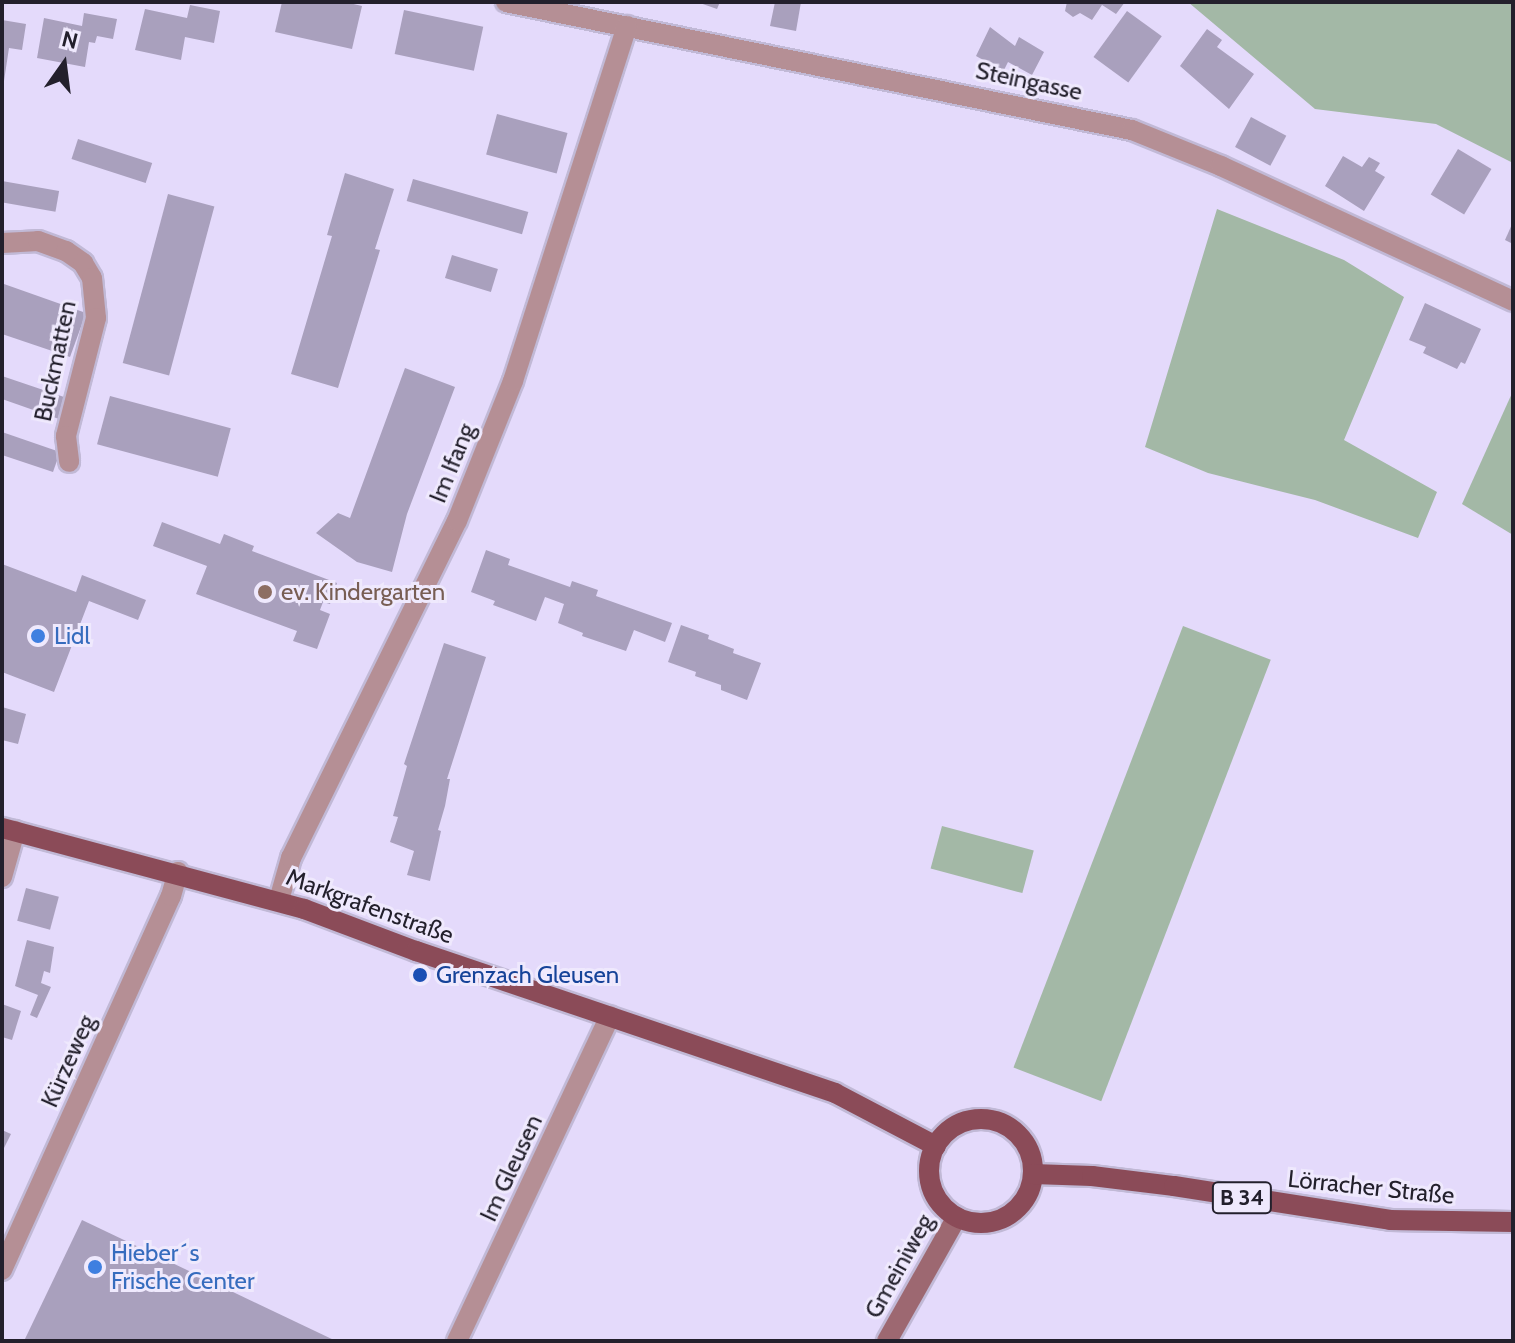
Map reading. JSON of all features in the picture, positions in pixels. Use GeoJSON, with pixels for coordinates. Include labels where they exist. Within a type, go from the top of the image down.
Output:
{"type":"FeatureCollection","features":[{"type":"Feature","properties":{"kind":"main road","name":"Markgrafenstraße"},"geometry":{"type":"LineString","coordinates":[[8,830],[279,900],[835,1093],[936,1146]]}},
{"type":"Feature","properties":{"kind":"main road"},"geometry":{"type":"LineString","coordinates":[[973,1120],[1003,1124],[1026,1145],[1033,1174],[1026,1199],[1007,1216],[982,1223],[957,1217],[934,1193],[930,1161],[936,1146],[958,1125],[973,1120]]}},
{"type":"Feature","properties":{"kind":"main road","name":"Lörracher Straße"},"geometry":{"type":"LineString","coordinates":[[1033,1174],[1160,1185],[1390,1220],[1513,1222]]}},
{"type":"Feature","properties":{"kind":"street","name":"Steingasse"},"geometry":{"type":"LineString","coordinates":[[506,2],[1132,130],[1221,166],[1513,301]]}},
{"type":"Feature","properties":{"kind":"street","name":"Im Ifang"},"geometry":{"type":"LineString","coordinates":[[279,900],[291,858],[407,626],[468,493],[527,341],[627,26]]}},
{"type":"Feature","properties":{"kind":"street","name":"Buckmatten"},"geometry":{"type":"LineString","coordinates":[[2,243],[38,241],[66,251],[83,263],[92,278],[96,318],[66,436],[69,462]]}},
{"type":"Feature","properties":{"kind":"street"},"geometry":{"type":"LineString","coordinates":[[2,877],[8,830]]}},
{"type":"Feature","properties":{"kind":"street","name":"Kürzeweg"},"geometry":{"type":"LineString","coordinates":[[2,1270],[171,896],[178,872]]}},
{"type":"Feature","properties":{"kind":"street","name":"Im Gleusen"},"geometry":{"type":"LineString","coordinates":[[457,1341],[610,1016]]}},
{"type":"Feature","properties":{"kind":"street","name":"Gmeiniweg"},"geometry":{"type":"LineString","coordinates":[[887,1341],[957,1217]]}},
{"type":"Feature","properties":{"kind":"green space"},"geometry":{"type":"Polygon","coordinates":[[[1188,2],[1513,2],[1513,163],[1436,124],[1315,109],[1188,2]]]}},
{"type":"Feature","properties":{"kind":"green space"},"geometry":{"type":"Polygon","coordinates":[[[1217,209],[1344,260],[1404,297],[1344,440],[1437,492],[1418,538],[1315,500],[1208,473],[1145,447],[1217,209]]]}},
{"type":"Feature","properties":{"kind":"green space"},"geometry":{"type":"Polygon","coordinates":[[[1513,391],[1513,535],[1462,504],[1513,391]]]}},
{"type":"Feature","properties":{"kind":"green space"},"geometry":{"type":"Polygon","coordinates":[[[1183,626],[1271,660],[1101,1101],[1013,1068],[1183,626]]]}},
{"type":"Feature","properties":{"kind":"green space"},"geometry":{"type":"Polygon","coordinates":[[[942,826],[1034,851],[1022,893],[931,869],[942,826]]]}},
{"type":"Feature","properties":{"kind":"building"},"geometry":{"type":"Polygon","coordinates":[[[282,2],[345,2],[362,6],[352,49],[275,32],[282,2]]]}},
{"type":"Feature","properties":{"kind":"building"},"geometry":{"type":"Polygon","coordinates":[[[697,2],[720,2],[717,9],[697,2]]]}},
{"type":"Feature","properties":{"kind":"building"},"geometry":{"type":"Polygon","coordinates":[[[775,2],[801,2],[796,31],[770,26],[775,2]]]}},
{"type":"Feature","properties":{"kind":"building"},"geometry":{"type":"Polygon","coordinates":[[[1067,2],[1125,2],[1116,14],[1099,3],[1102,5],[1092,20],[1080,13],[1073,17],[1065,11],[1067,2]]]}},
{"type":"Feature","properties":{"kind":"building"},"geometry":{"type":"Polygon","coordinates":[[[190,5],[220,11],[214,43],[185,37],[181,60],[135,50],[145,9],[187,18],[190,5]]]}},
{"type":"Feature","properties":{"kind":"building"},"geometry":{"type":"Polygon","coordinates":[[[404,10],[483,27],[474,71],[395,54],[404,10]]]}},
{"type":"Feature","properties":{"kind":"building"},"geometry":{"type":"Polygon","coordinates":[[[1127,11],[1162,36],[1128,82],[1093,57],[1127,11]]]}},
{"type":"Feature","properties":{"kind":"building"},"geometry":{"type":"Polygon","coordinates":[[[84,13],[117,19],[113,39],[97,36],[95,43],[89,42],[85,67],[37,58],[44,18],[82,26],[84,13]]]}},
{"type":"Feature","properties":{"kind":"building"},"geometry":{"type":"Polygon","coordinates":[[[2,20],[26,24],[22,50],[9,48],[4,81],[2,20]]]}},
{"type":"Feature","properties":{"kind":"building"},"geometry":{"type":"Polygon","coordinates":[[[990,27],[1015,46],[1019,37],[1044,52],[1032,75],[1008,62],[1004,70],[983,65],[985,61],[976,56],[990,27]]]}},
{"type":"Feature","properties":{"kind":"building"},"geometry":{"type":"Polygon","coordinates":[[[1207,29],[1222,40],[1217,47],[1254,74],[1229,109],[1180,66],[1207,29]]]}},
{"type":"Feature","properties":{"kind":"building"},"geometry":{"type":"Polygon","coordinates":[[[497,114],[568,133],[557,173],[486,155],[497,114]]]}},
{"type":"Feature","properties":{"kind":"building"},"geometry":{"type":"Polygon","coordinates":[[[1251,117],[1286,136],[1270,166],[1235,147],[1251,117]]]}},
{"type":"Feature","properties":{"kind":"building"},"geometry":{"type":"Polygon","coordinates":[[[78,139],[152,163],[146,183],[72,159],[78,139]]]}},
{"type":"Feature","properties":{"kind":"building"},"geometry":{"type":"Polygon","coordinates":[[[1458,149],[1491,169],[1464,215],[1431,194],[1458,149]]]}},
{"type":"Feature","properties":{"kind":"building"},"geometry":{"type":"Polygon","coordinates":[[[1343,156],[1362,167],[1369,157],[1380,163],[1375,171],[1385,177],[1364,211],[1325,186],[1343,156]]]}},
{"type":"Feature","properties":{"kind":"building"},"geometry":{"type":"Polygon","coordinates":[[[345,173],[394,189],[375,249],[380,250],[338,388],[291,374],[332,236],[327,235],[345,173]]]}},
{"type":"Feature","properties":{"kind":"building"},"geometry":{"type":"Polygon","coordinates":[[[413,179],[528,212],[522,234],[407,201],[413,179]]]}},
{"type":"Feature","properties":{"kind":"building"},"geometry":{"type":"Polygon","coordinates":[[[2,181],[59,191],[55,212],[2,202],[2,181]]]}},
{"type":"Feature","properties":{"kind":"building"},"geometry":{"type":"Polygon","coordinates":[[[168,194],[214,206],[169,375],[123,363],[168,194]]]}},
{"type":"Feature","properties":{"kind":"building"},"geometry":{"type":"Polygon","coordinates":[[[1513,222],[1513,244],[1505,240],[1513,222]]]}},
{"type":"Feature","properties":{"kind":"building"},"geometry":{"type":"Polygon","coordinates":[[[452,255],[498,269],[491,292],[445,278],[452,255]]]}},
{"type":"Feature","properties":{"kind":"building"},"geometry":{"type":"Polygon","coordinates":[[[4,284],[86,313],[70,357],[2,334],[4,284]]]}},
{"type":"Feature","properties":{"kind":"building"},"geometry":{"type":"Polygon","coordinates":[[[1425,303],[1481,329],[1465,364],[1461,362],[1457,369],[1423,353],[1426,347],[1409,340],[1425,303]]]}},
{"type":"Feature","properties":{"kind":"building"},"geometry":{"type":"Polygon","coordinates":[[[405,368],[455,387],[407,514],[392,572],[357,562],[316,533],[338,513],[350,518],[405,368]]]}},
{"type":"Feature","properties":{"kind":"building"},"geometry":{"type":"Polygon","coordinates":[[[2,376],[67,398],[59,419],[2,399],[2,376]]]}},
{"type":"Feature","properties":{"kind":"building"},"geometry":{"type":"Polygon","coordinates":[[[110,396],[231,428],[218,477],[97,444],[110,396]]]}},
{"type":"Feature","properties":{"kind":"building"},"geometry":{"type":"Polygon","coordinates":[[[2,432],[60,452],[53,472],[2,455],[2,432]]]}},
{"type":"Feature","properties":{"kind":"building"},"geometry":{"type":"Polygon","coordinates":[[[162,522],[220,544],[224,534],[254,546],[252,551],[337,583],[330,604],[323,602],[320,610],[330,614],[317,649],[293,641],[297,631],[196,594],[207,566],[153,546],[162,522]]]}},
{"type":"Feature","properties":{"kind":"building"},"geometry":{"type":"Polygon","coordinates":[[[486,550],[510,559],[508,565],[570,587],[572,581],[598,590],[596,596],[672,623],[665,642],[634,630],[626,651],[582,636],[583,633],[558,623],[564,604],[545,597],[536,621],[493,605],[495,601],[471,592],[486,550]]]}},
{"type":"Feature","properties":{"kind":"building","name":"Lidl"},"geometry":{"type":"Polygon","coordinates":[[[2,564],[76,592],[82,575],[146,600],[138,620],[89,601],[54,692],[2,672],[2,564]]]}},
{"type":"Feature","properties":{"kind":"building"},"geometry":{"type":"Polygon","coordinates":[[[681,625],[709,635],[708,639],[734,649],[733,653],[761,663],[747,700],[721,690],[721,685],[695,676],[696,672],[668,662],[681,625]]]}},
{"type":"Feature","properties":{"kind":"building"},"geometry":{"type":"Polygon","coordinates":[[[444,643],[486,657],[447,779],[450,779],[430,881],[407,875],[414,851],[390,842],[398,817],[393,816],[407,766],[404,764],[444,643]]]}},
{"type":"Feature","properties":{"kind":"building"},"geometry":{"type":"Polygon","coordinates":[[[2,707],[26,714],[18,744],[2,740],[2,707]]]}},
{"type":"Feature","properties":{"kind":"building"},"geometry":{"type":"Polygon","coordinates":[[[26,888],[59,897],[50,930],[17,921],[26,888]]]}},
{"type":"Feature","properties":{"kind":"building"},"geometry":{"type":"Polygon","coordinates":[[[27,940],[54,947],[50,973],[44,971],[41,983],[51,987],[37,1018],[30,1015],[38,995],[15,986],[27,940]]]}},
{"type":"Feature","properties":{"kind":"building"},"geometry":{"type":"Polygon","coordinates":[[[2,1004],[21,1011],[12,1040],[2,1037],[2,1004]]]}},
{"type":"Feature","properties":{"kind":"building"},"geometry":{"type":"Polygon","coordinates":[[[2,1130],[11,1134],[2,1152],[2,1130]]]}},
{"type":"Feature","properties":{"kind":"building","name":"Hieber´s Frische Center"},"geometry":{"type":"Polygon","coordinates":[[[82,1220],[336,1341],[24,1341],[82,1220]]]}},
{"type":"Feature","properties":{"kind":"place","name":"ev. Kindergarten"},"geometry":{"type":"Point","coordinates":[265,592]}},
{"type":"Feature","properties":{"kind":"place","name":"Lidl"},"geometry":{"type":"Point","coordinates":[38,636]}},
{"type":"Feature","properties":{"kind":"place","name":"Grenzach Gleusen"},"geometry":{"type":"Point","coordinates":[420,975]}},
{"type":"Feature","properties":{"kind":"place","name":"Hieber´s Frische Center"},"geometry":{"type":"Point","coordinates":[95,1267]}}]}
